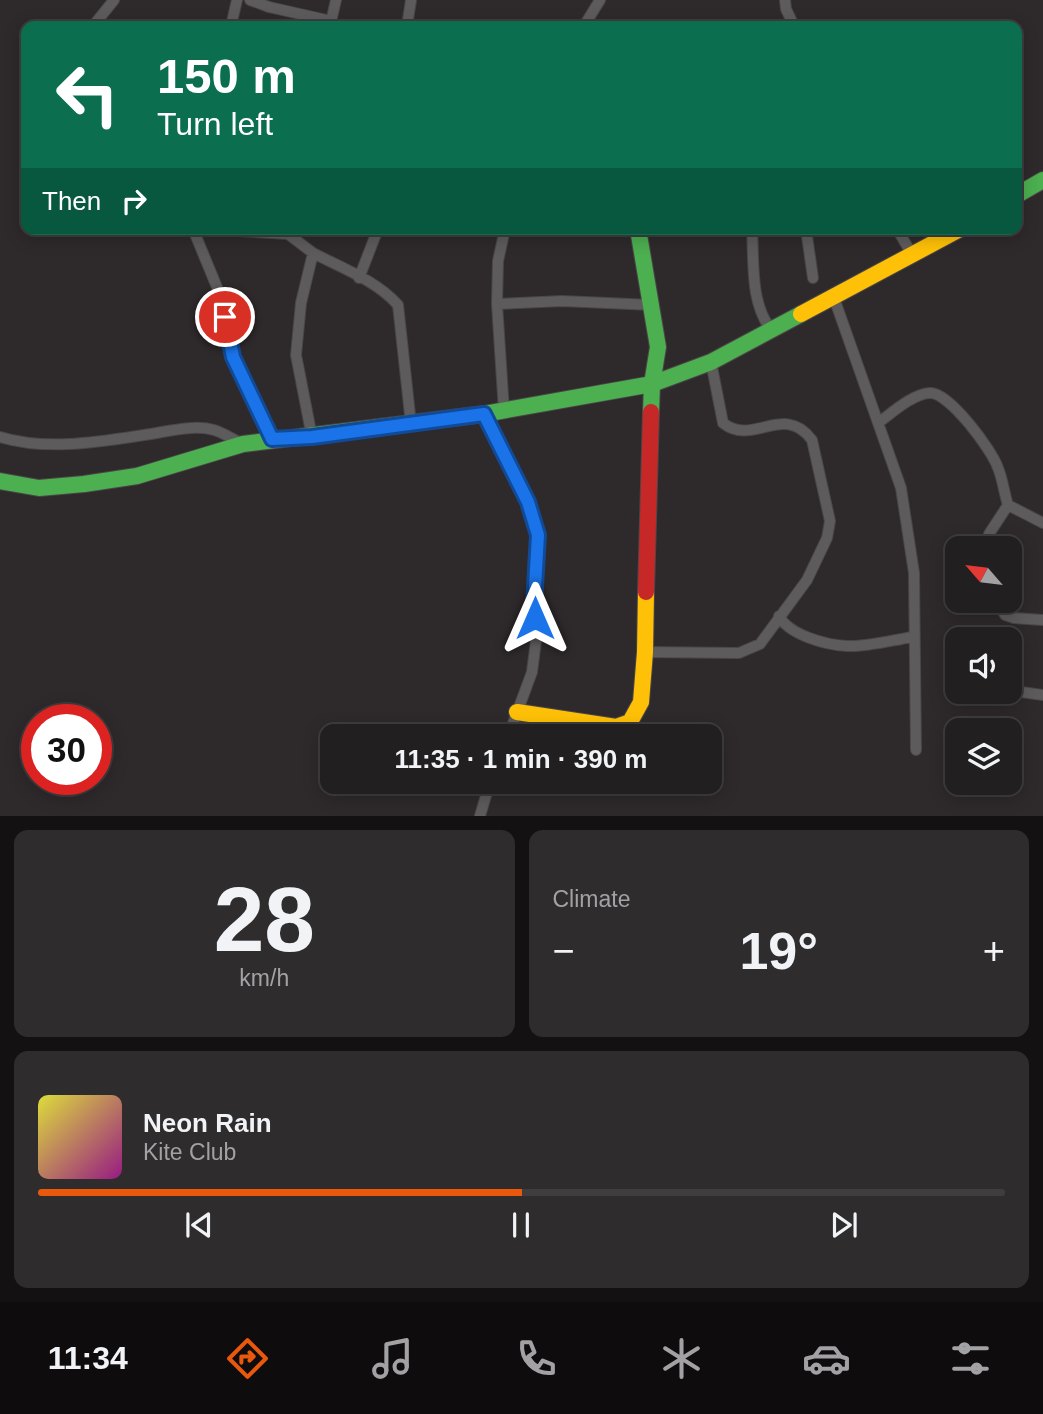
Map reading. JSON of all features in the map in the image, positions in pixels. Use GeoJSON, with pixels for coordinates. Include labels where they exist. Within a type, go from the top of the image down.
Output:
{"type":"FeatureCollection","features":[{"type":"Feature","properties":{"kind":"street"},"geometry":{"type":"LineString","coordinates":[[97,21],[114,0]]}},
{"type":"Feature","properties":{"kind":"street"},"geometry":{"type":"LineString","coordinates":[[232,21],[237,0]]}},
{"type":"Feature","properties":{"kind":"street"},"geometry":{"type":"LineString","coordinates":[[250,0],[320,21]]}},
{"type":"Feature","properties":{"kind":"street"},"geometry":{"type":"LineString","coordinates":[[332,21],[336,0]]}},
{"type":"Feature","properties":{"kind":"street"},"geometry":{"type":"LineString","coordinates":[[408,21],[411,0]]}},
{"type":"Feature","properties":{"kind":"street"},"geometry":{"type":"LineString","coordinates":[[587,21],[600,0]]}},
{"type":"Feature","properties":{"kind":"street"},"geometry":{"type":"LineString","coordinates":[[785,0],[792,21]]}},
{"type":"Feature","properties":{"kind":"street"},"geometry":{"type":"LineString","coordinates":[[1022,192],[1043,180]]}},
{"type":"Feature","properties":{"kind":"street"},"geometry":{"type":"LineString","coordinates":[[196,235],[221,297],[233,357],[272,439]]}},
{"type":"Feature","properties":{"kind":"street"},"geometry":{"type":"LineString","coordinates":[[292,235],[313,253],[389,295],[398,305],[411,424]]}},
{"type":"Feature","properties":{"kind":"street"},"geometry":{"type":"LineString","coordinates":[[359,278],[376,235]]}},
{"type":"Feature","properties":{"kind":"street"},"geometry":{"type":"LineString","coordinates":[[504,235],[498,261],[497,304],[504,411]]}},
{"type":"Feature","properties":{"kind":"street"},"geometry":{"type":"LineString","coordinates":[[517,712],[616,727],[630,722],[641,702],[645,652],[652,384],[658,347],[639,235]]}},
{"type":"Feature","properties":{"kind":"street"},"geometry":{"type":"LineString","coordinates":[[752,235],[757,302],[763,319],[772,331]]}},
{"type":"Feature","properties":{"kind":"street"},"geometry":{"type":"LineString","coordinates":[[807,235],[813,278]]}},
{"type":"Feature","properties":{"kind":"street"},"geometry":{"type":"LineString","coordinates":[[901,235],[914,256]]}},
{"type":"Feature","properties":{"kind":"street"},"geometry":{"type":"LineString","coordinates":[[0,481],[39,488],[84,484],[136,475],[243,444],[484,414],[652,384],[711,362],[950,235]]}},
{"type":"Feature","properties":{"kind":"street"},"geometry":{"type":"LineString","coordinates":[[312,437],[296,355],[301,303],[313,253]]}},
{"type":"Feature","properties":{"kind":"street"},"geometry":{"type":"LineString","coordinates":[[834,298],[901,488],[914,573],[916,750]]}},
{"type":"Feature","properties":{"kind":"street"},"geometry":{"type":"LineString","coordinates":[[497,304],[562,300],[652,305]]}},
{"type":"Feature","properties":{"kind":"street"},"geometry":{"type":"LineString","coordinates":[[645,652],[739,653],[760,644],[807,580],[827,538],[830,522],[812,440],[804,429],[787,422],[741,431],[731,430],[723,423],[711,362]]}},
{"type":"Feature","properties":{"kind":"street"},"geometry":{"type":"LineString","coordinates":[[878,423],[919,396],[932,392],[945,398],[975,431],[998,466],[1008,505],[989,536]]}},
{"type":"Feature","properties":{"kind":"street"},"geometry":{"type":"LineString","coordinates":[[484,414],[528,502],[538,535],[534,604],[537,633],[533,672],[513,724]]}},
{"type":"Feature","properties":{"kind":"street"},"geometry":{"type":"LineString","coordinates":[[0,437],[13,441],[66,444],[103,442],[183,429],[214,430],[243,444]]}},
{"type":"Feature","properties":{"kind":"street"},"geometry":{"type":"LineString","coordinates":[[1008,505],[1043,523]]}},
{"type":"Feature","properties":{"kind":"street"},"geometry":{"type":"LineString","coordinates":[[1004,613],[1014,618],[1043,620]]}},
{"type":"Feature","properties":{"kind":"street"},"geometry":{"type":"LineString","coordinates":[[779,616],[783,624],[806,637],[847,646],[913,637]]}},
{"type":"Feature","properties":{"kind":"street"},"geometry":{"type":"LineString","coordinates":[[1022,692],[1043,695]]}},
{"type":"Feature","properties":{"kind":"street"},"geometry":{"type":"LineString","coordinates":[[480,816],[486,794]]}},
{"type":"Feature","properties":{"kind":"traffic: fast"},"geometry":{"type":"LineString","coordinates":[[1022,192],[1043,180]]}},
{"type":"Feature","properties":{"kind":"traffic: fast"},"geometry":{"type":"LineString","coordinates":[[639,235],[658,347],[651,412]]}},
{"type":"Feature","properties":{"kind":"traffic: fast"},"geometry":{"type":"LineString","coordinates":[[0,481],[39,488],[84,484],[137,476],[243,444],[484,414],[652,384],[711,362],[801,314]]}},
{"type":"Feature","properties":{"kind":"traffic: slow"},"geometry":{"type":"LineString","coordinates":[[801,314],[949,235]]}},
{"type":"Feature","properties":{"kind":"traffic: slow"},"geometry":{"type":"LineString","coordinates":[[517,712],[616,727],[630,722],[641,702],[646,592]]}},
{"type":"Feature","properties":{"kind":"traffic: jam"},"geometry":{"type":"LineString","coordinates":[[646,592],[651,412]]}},
{"type":"Feature","properties":{"kind":"route"},"geometry":{"type":"LineString","coordinates":[[225,317],[233,357],[272,439],[312,437],[484,414],[505,461],[528,502],[538,535],[535,618]]}}]}
